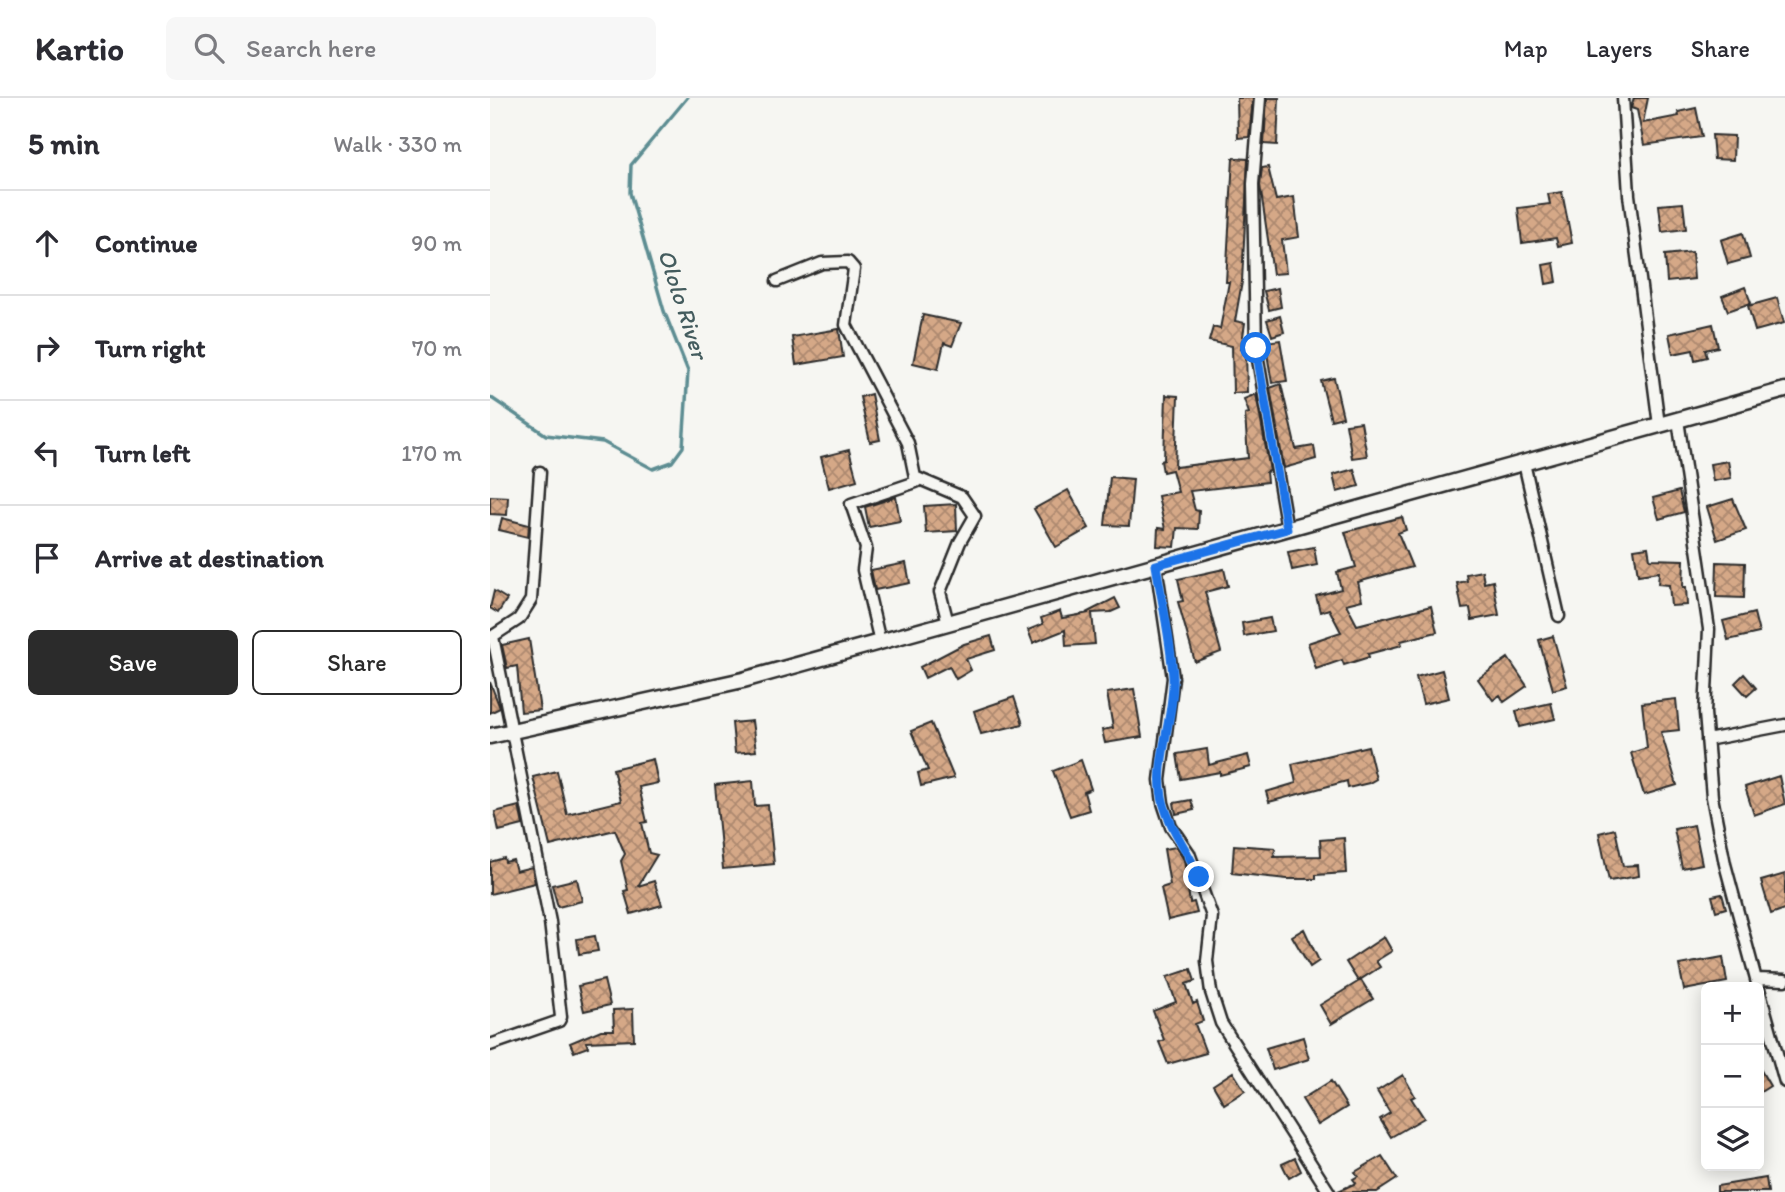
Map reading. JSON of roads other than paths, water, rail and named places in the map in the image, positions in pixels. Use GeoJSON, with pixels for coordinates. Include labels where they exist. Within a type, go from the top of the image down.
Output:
{"type":"FeatureCollection","features":[{"type":"Feature","properties":{"kind":"main road"},"geometry":{"type":"LineString","coordinates":[[490,736],[743,680],[1785,390]]}},
{"type":"Feature","properties":{"kind":"street"},"geometry":{"type":"LineString","coordinates":[[1260,98],[1253,184],[1256,348],[1287,529]]}},
{"type":"Feature","properties":{"kind":"street"},"geometry":{"type":"LineString","coordinates":[[1623,98],[1629,195],[1659,425]]}},
{"type":"Feature","properties":{"kind":"street"},"geometry":{"type":"LineString","coordinates":[[777,281],[822,264],[848,262],[854,268],[846,325],[908,443],[916,482],[850,504],[866,548],[863,570],[880,642]]}},
{"type":"Feature","properties":{"kind":"street"},"geometry":{"type":"LineString","coordinates":[[1678,420],[1709,629],[1705,713],[1712,797],[1725,863],[1757,982]]}},
{"type":"Feature","properties":{"kind":"street"},"geometry":{"type":"LineString","coordinates":[[1524,463],[1559,616]]}},
{"type":"Feature","properties":{"kind":"street"},"geometry":{"type":"LineString","coordinates":[[490,1045],[559,1021],[561,1017],[550,922],[491,637],[519,619],[531,600],[540,472]]}},
{"type":"Feature","properties":{"kind":"street"},"geometry":{"type":"LineString","coordinates":[[915,477],[962,498],[975,516],[940,592],[948,623]]}},
{"type":"Feature","properties":{"kind":"street"},"geometry":{"type":"LineString","coordinates":[[1156,565],[1173,678],[1160,780],[1163,803],[1171,827],[1189,853],[1212,916],[1207,961],[1211,992],[1221,1023],[1329,1192]]}},
{"type":"Feature","properties":{"kind":"street"},"geometry":{"type":"LineString","coordinates":[[1707,740],[1785,725]]}},
{"type":"Feature","properties":{"kind":"street"},"geometry":{"type":"LineString","coordinates":[[1764,984],[1785,980]]}},
{"type":"Feature","properties":{"kind":"street"},"geometry":{"type":"LineString","coordinates":[[1764,1007],[1785,1082]]}},
{"type":"Feature","properties":{"kind":"waterway","name":"Ololo River"},"geometry":{"type":"LineString","coordinates":[[490,397],[546,435],[603,442],[653,469],[672,462],[683,447],[688,371],[664,311],[630,193],[631,165],[687,98]]}}]}
